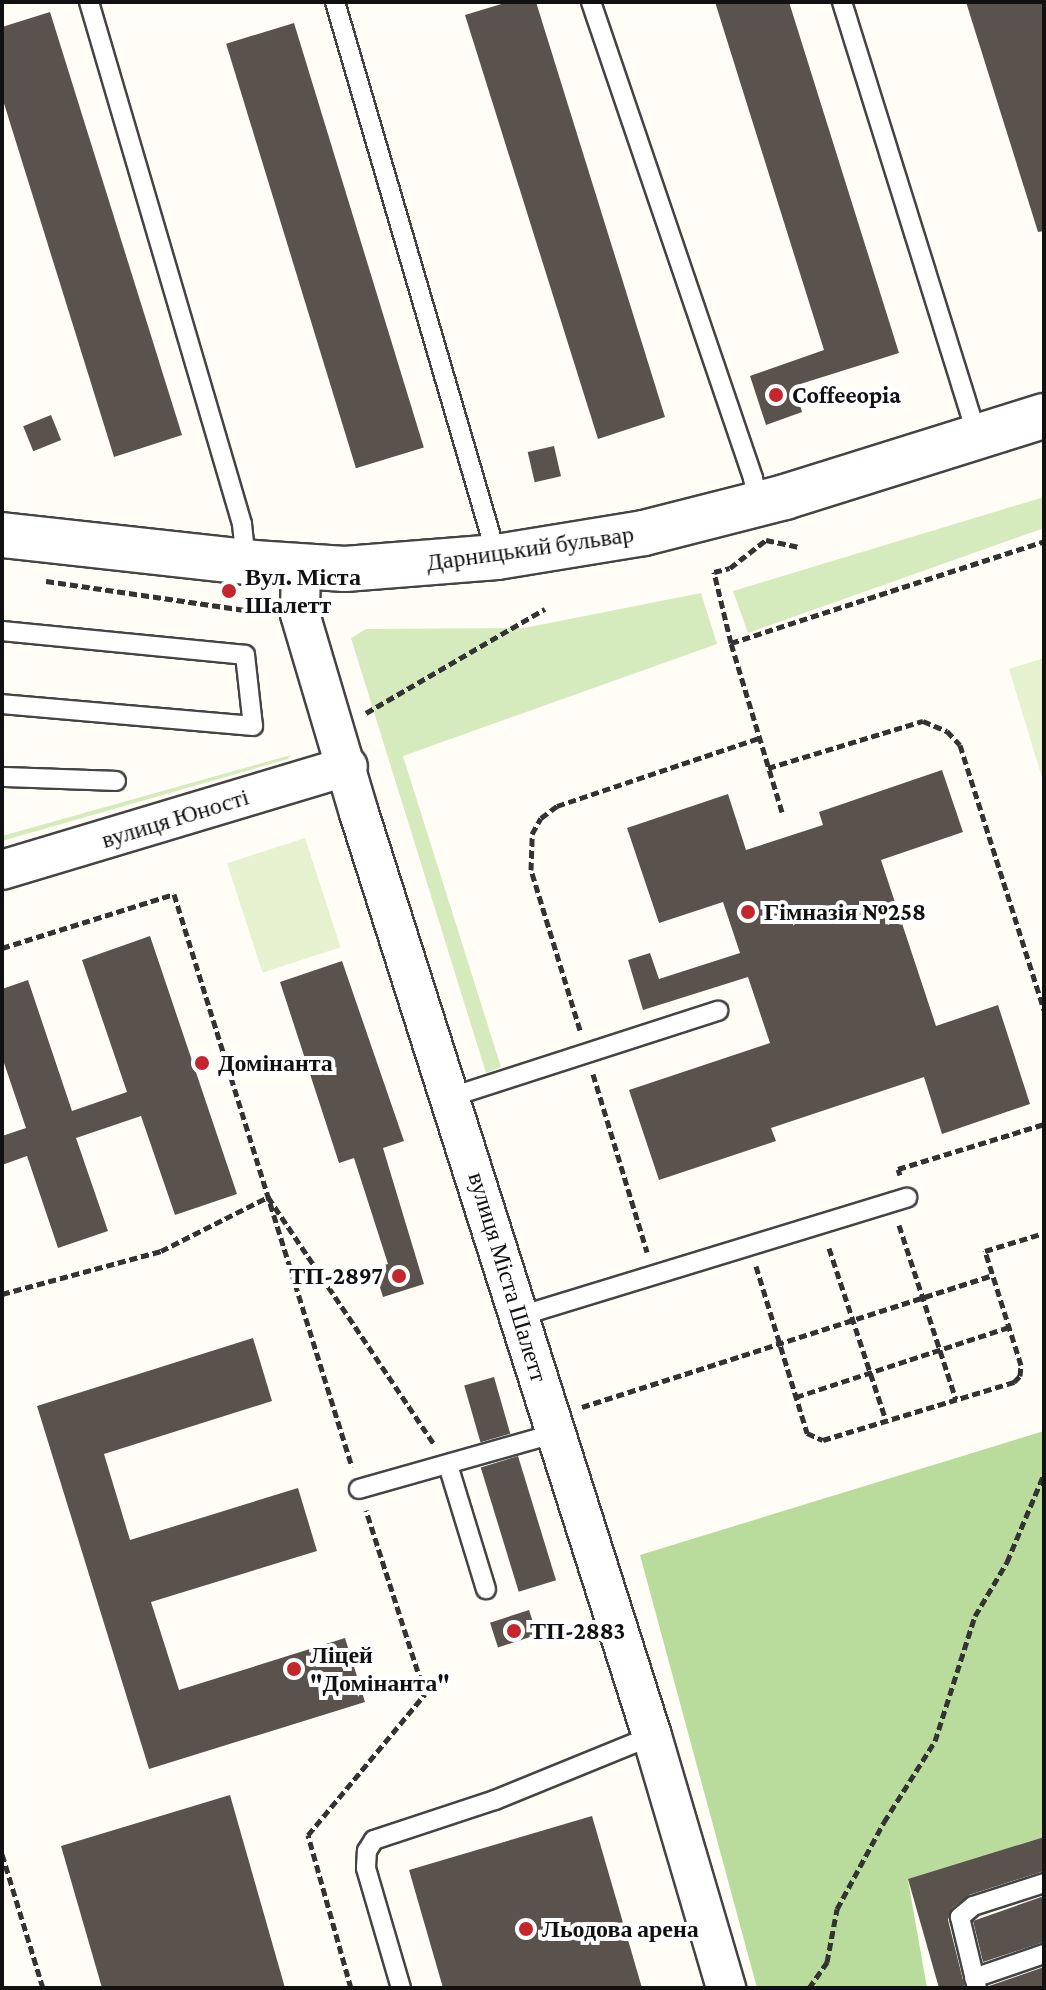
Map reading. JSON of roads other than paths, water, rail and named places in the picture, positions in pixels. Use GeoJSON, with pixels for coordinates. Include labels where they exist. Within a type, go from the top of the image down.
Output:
{"type":"FeatureCollection","features":[{"type":"Feature","properties":{"kind":"street","name":"Дарницький бульвар"},"geometry":{"type":"LineString","coordinates":[[2,533],[345,569],[497,557],[644,533],[758,503],[1044,416]]}},
{"type":"Feature","properties":{"kind":"street","name":"вулиця Міста Шалетт"},"geometry":{"type":"LineString","coordinates":[[301,565],[300,614],[348,766],[359,813],[520,1316],[566,1421],[652,1736],[726,1988]]}},
{"type":"Feature","properties":{"kind":"street","name":"вулиця Юності"},"geometry":{"type":"LineString","coordinates":[[2,870],[348,766]]}},
{"type":"Feature","properties":{"kind":"lane"},"geometry":{"type":"LineString","coordinates":[[89,2],[242,524],[246,561]]}},
{"type":"Feature","properties":{"kind":"lane"},"geometry":{"type":"LineString","coordinates":[[335,2],[497,557]]}},
{"type":"Feature","properties":{"kind":"lane"},"geometry":{"type":"LineString","coordinates":[[591,2],[758,503]]}},
{"type":"Feature","properties":{"kind":"lane"},"geometry":{"type":"LineString","coordinates":[[842,2],[977,436]]}},
{"type":"Feature","properties":{"kind":"lane"},"geometry":{"type":"LineString","coordinates":[[2,631],[245,655],[253,726],[2,704]]}},
{"type":"Feature","properties":{"kind":"lane"},"geometry":{"type":"LineString","coordinates":[[2,777],[116,781]]}},
{"type":"Feature","properties":{"kind":"lane"},"geometry":{"type":"LineString","coordinates":[[451,1097],[718,1011]]}},
{"type":"Feature","properties":{"kind":"lane"},"geometry":{"type":"LineString","coordinates":[[520,1316],[899,1200]]}},
{"type":"Feature","properties":{"kind":"lane"},"geometry":{"type":"LineString","coordinates":[[359,1489],[448,1465],[566,1421]]}},
{"type":"Feature","properties":{"kind":"lane"},"geometry":{"type":"LineString","coordinates":[[448,1465],[486,1589]]}},
{"type":"Feature","properties":{"kind":"lane"},"geometry":{"type":"LineString","coordinates":[[401,1988],[366,1868],[367,1851],[374,1840],[495,1800],[652,1736]]}},
{"type":"Feature","properties":{"kind":"lane"},"geometry":{"type":"LineString","coordinates":[[1044,1883],[973,1906],[960,1917],[975,1983],[1044,1954]]}},
{"type":"Feature","properties":{"kind":"place","name":"Coffeeopia"},"geometry":{"type":"Point","coordinates":[776,395]}},
{"type":"Feature","properties":{"kind":"place","name":"Вул. Міста Шалетт"},"geometry":{"type":"Point","coordinates":[229,591]}},
{"type":"Feature","properties":{"kind":"place","name":"Гімназія №258"},"geometry":{"type":"Point","coordinates":[748,912]}},
{"type":"Feature","properties":{"kind":"place","name":"Домінанта"},"geometry":{"type":"Point","coordinates":[202,1063]}},
{"type":"Feature","properties":{"kind":"place","name":"ТП-2897"},"geometry":{"type":"Point","coordinates":[399,1276]}},
{"type":"Feature","properties":{"kind":"place","name":"ТП-2883"},"geometry":{"type":"Point","coordinates":[514,1631]}},
{"type":"Feature","properties":{"kind":"place","name":"Ліцей \"Домінанта\""},"geometry":{"type":"Point","coordinates":[294,1669]}},
{"type":"Feature","properties":{"kind":"place","name":"Льодова арена"},"geometry":{"type":"Point","coordinates":[526,1929]}}]}
